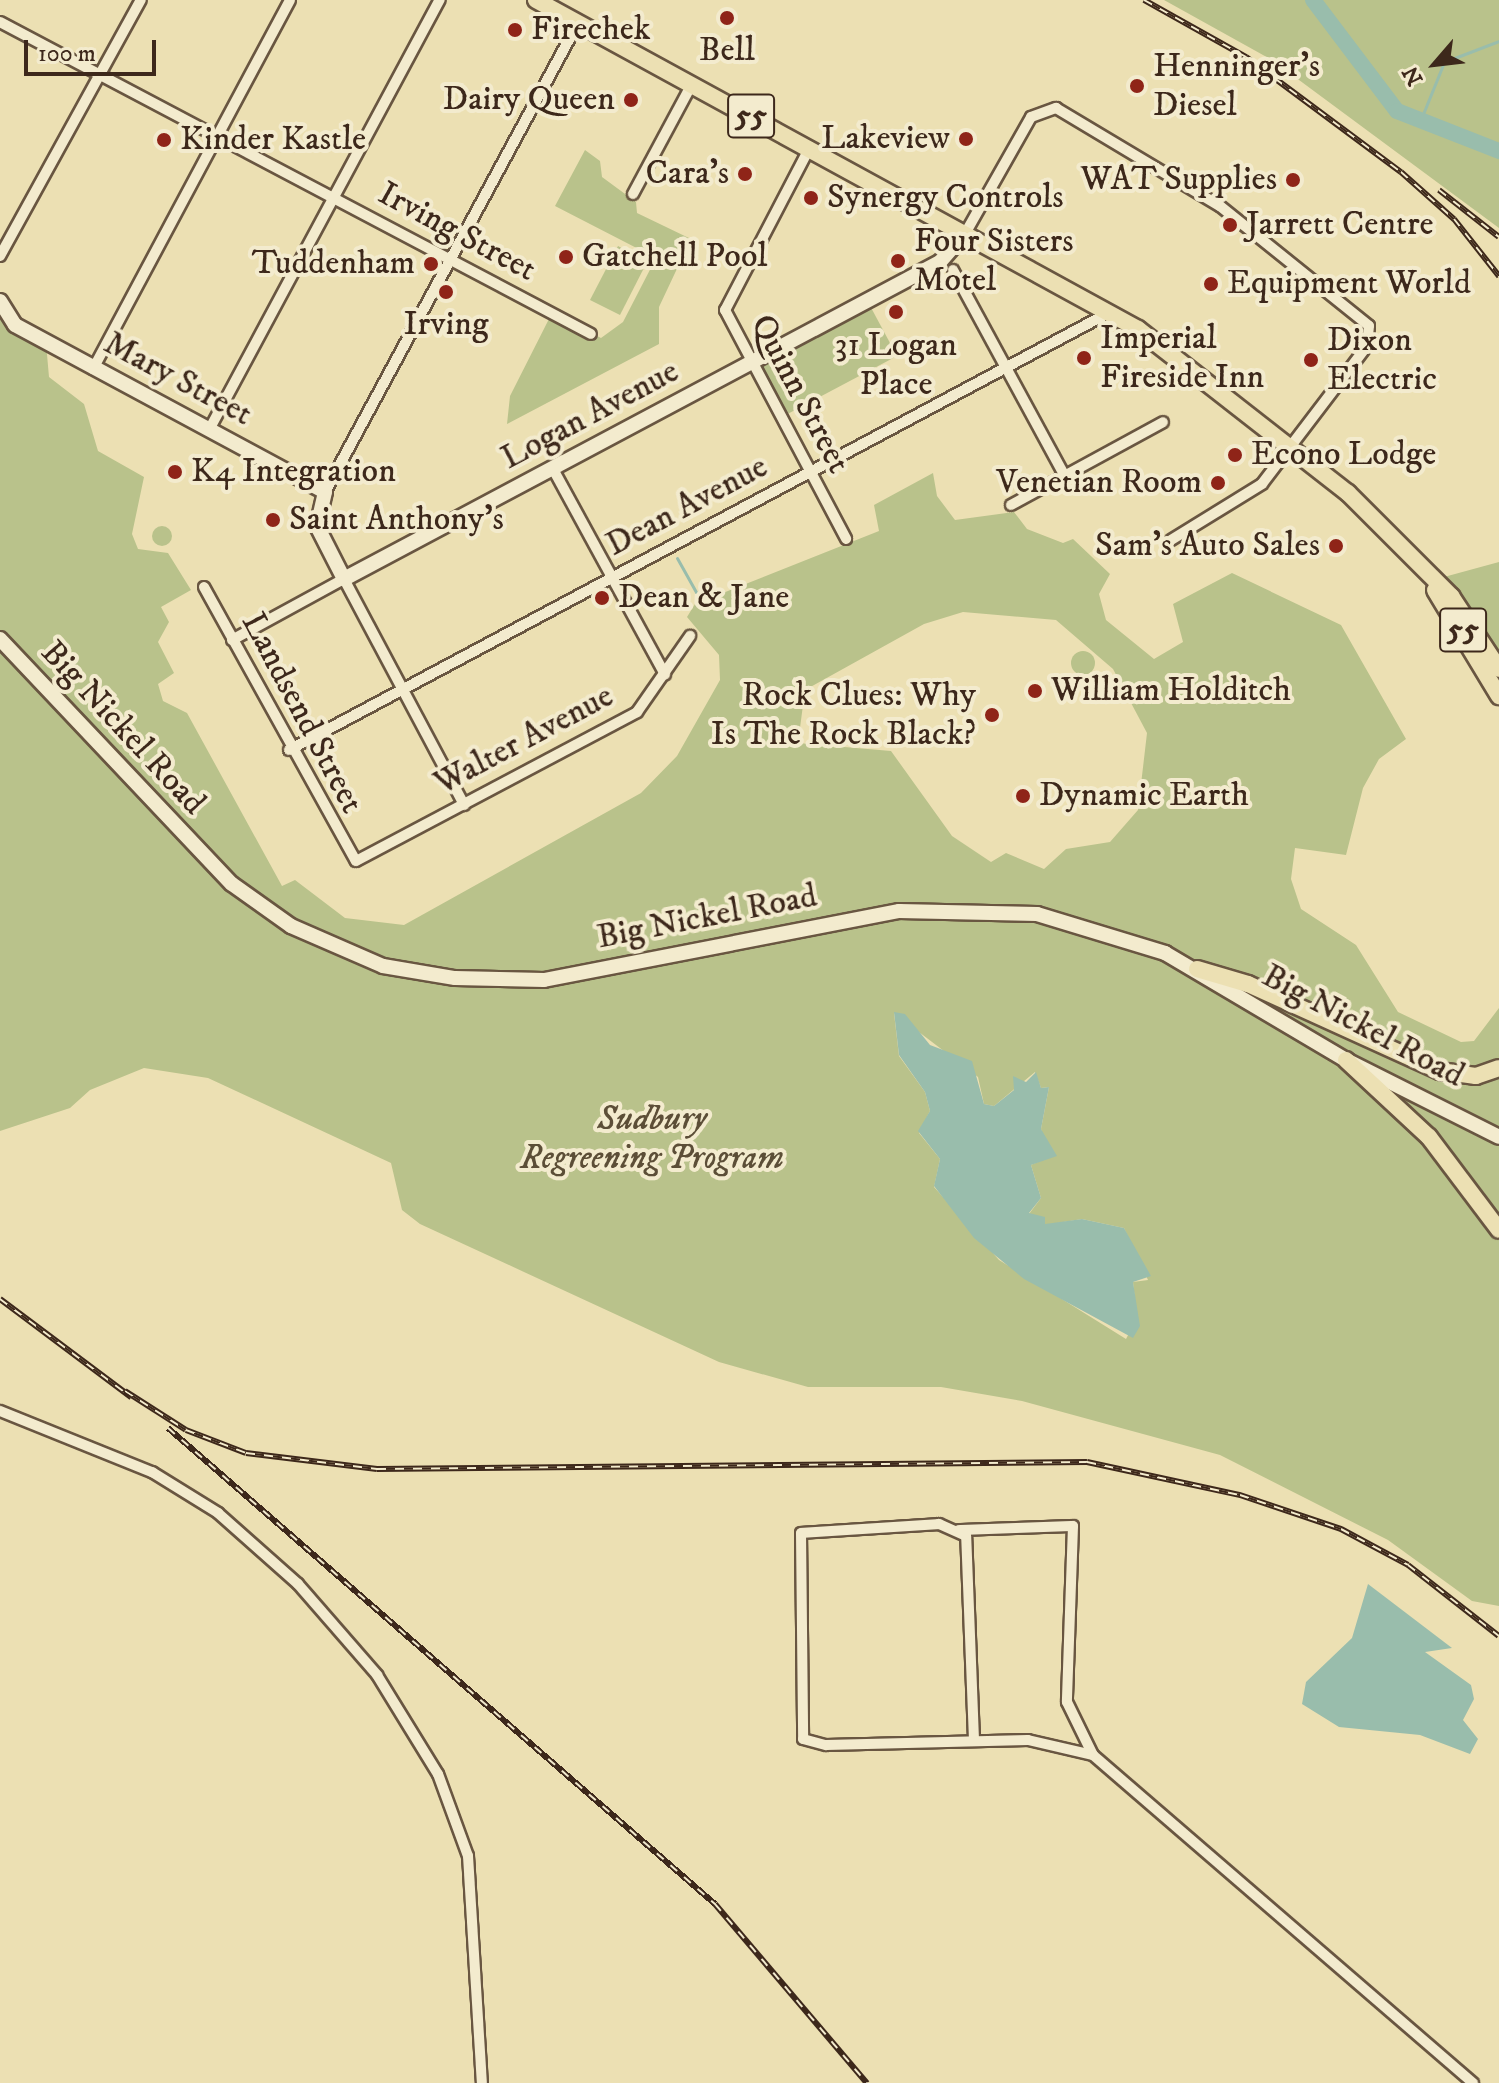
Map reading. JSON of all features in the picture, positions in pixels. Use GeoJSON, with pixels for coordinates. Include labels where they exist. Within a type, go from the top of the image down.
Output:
{"type":"FeatureCollection","features":[{"type":"Feature","properties":{"kind":"main road","name":"55"},"geometry":{"type":"LineString","coordinates":[[536,0],[1111,312],[1292,444],[1464,612],[1499,669]]}},
{"type":"Feature","properties":{"kind":"main road","name":"Logan Avenue"},"geometry":{"type":"LineString","coordinates":[[344,579],[940,262],[966,232]]}},
{"type":"Feature","properties":{"kind":"main road","name":"Mary Street"},"geometry":{"type":"LineString","coordinates":[[0,301],[15,325],[325,492]]}},
{"type":"Feature","properties":{"kind":"main road"},"geometry":{"type":"LineString","coordinates":[[325,492],[317,526],[344,579]]}},
{"type":"Feature","properties":{"kind":"main road","name":"55"},"geometry":{"type":"LineString","coordinates":[[1421,568],[1499,696]]}},
{"type":"Feature","properties":{"kind":"main road","name":"Big Nickel Road"},"geometry":{"type":"LineString","coordinates":[[0,639],[232,884],[291,926],[383,966],[468,979],[544,980],[885,913],[968,908],[1085,924],[1197,969],[1346,1060],[1494,1134]]}},
{"type":"Feature","properties":{"kind":"main road"},"geometry":{"type":"LineString","coordinates":[[1197,969],[1248,984],[1440,1071],[1476,1076],[1499,1068]]}},
{"type":"Feature","properties":{"kind":"main road"},"geometry":{"type":"LineString","coordinates":[[1346,1060],[1429,1137],[1499,1230]]}},
{"type":"Feature","properties":{"kind":"street"},"geometry":{"type":"LineString","coordinates":[[0,256],[141,0]]}},
{"type":"Feature","properties":{"kind":"street"},"geometry":{"type":"LineString","coordinates":[[93,369],[290,0]]}},
{"type":"Feature","properties":{"kind":"street"},"geometry":{"type":"LineString","coordinates":[[209,430],[440,0]]}},
{"type":"Feature","properties":{"kind":"street","name":"Irving Street"},"geometry":{"type":"LineString","coordinates":[[0,22],[591,334]]}},
{"type":"Feature","properties":{"kind":"street"},"geometry":{"type":"LineString","coordinates":[[325,492],[578,23]]}},
{"type":"Feature","properties":{"kind":"street"},"geometry":{"type":"LineString","coordinates":[[633,194],[692,84]]}},
{"type":"Feature","properties":{"kind":"street"},"geometry":{"type":"LineString","coordinates":[[966,232],[1031,117],[1048,107],[1198,191],[1369,326],[1367,346],[1250,495],[1171,540]]}},
{"type":"Feature","properties":{"kind":"street","name":"Quinn Street"},"geometry":{"type":"LineString","coordinates":[[810,147],[727,303],[751,364],[846,539]]}},
{"type":"Feature","properties":{"kind":"street"},"geometry":{"type":"LineString","coordinates":[[953,270],[1065,476]]}},
{"type":"Feature","properties":{"kind":"street","name":"Dean Avenue"},"geometry":{"type":"LineString","coordinates":[[289,750],[1111,312]]}},
{"type":"Feature","properties":{"kind":"street"},"geometry":{"type":"LineString","coordinates":[[1011,505],[1163,422]]}},
{"type":"Feature","properties":{"kind":"street"},"geometry":{"type":"LineString","coordinates":[[553,469],[665,674]]}},
{"type":"Feature","properties":{"kind":"street"},"geometry":{"type":"LineString","coordinates":[[344,579],[464,805]]}},
{"type":"Feature","properties":{"kind":"street","name":"Logan Avenue"},"geometry":{"type":"LineString","coordinates":[[232,640],[344,579]]}},
{"type":"Feature","properties":{"kind":"street","name":"Landsend Street"},"geometry":{"type":"LineString","coordinates":[[204,587],[289,750],[356,861]]}},
{"type":"Feature","properties":{"kind":"street","name":"Walter Avenue"},"geometry":{"type":"LineString","coordinates":[[356,861],[637,712],[690,636]]}},
{"type":"Feature","properties":{"kind":"street"},"geometry":{"type":"LineString","coordinates":[[0,1411],[152,1472],[218,1513],[298,1584],[377,1675],[438,1774],[468,1856],[482,2083]]}},
{"type":"Feature","properties":{"kind":"street"},"geometry":{"type":"LineString","coordinates":[[1093,1755],[1047,1741],[816,1745],[803,1739],[798,1718],[798,1536],[816,1527],[939,1524],[959,1530],[1073,1526],[1067,1702],[1093,1755],[1473,2083]]}},
{"type":"Feature","properties":{"kind":"street"},"geometry":{"type":"LineString","coordinates":[[959,1530],[971,1549],[974,1740]]}},
{"type":"Feature","properties":{"kind":"green space"},"geometry":{"type":"Polygon","coordinates":[[[1164,0],[1499,0],[1499,228],[1272,60],[1164,0]]]}},
{"type":"Feature","properties":{"kind":"green space"},"geometry":{"type":"Polygon","coordinates":[[[585,150],[600,161],[602,177],[636,202],[637,213],[691,239],[659,307],[659,344],[507,424],[510,396],[552,313],[601,338],[623,322],[656,258],[555,206],[585,150]]]}},
{"type":"Feature","properties":{"kind":"green space"},"geometry":{"type":"Polygon","coordinates":[[[618,246],[647,262],[620,315],[590,300],[618,246]]]}},
{"type":"Feature","properties":{"kind":"green space"},"geometry":{"type":"Polygon","coordinates":[[[868,302],[897,356],[780,418],[751,365],[868,302]]]}},
{"type":"Feature","properties":{"kind":"green space","name":"Sudbury Regreening Program"},"geometry":{"type":"Polygon","coordinates":[[[0,303],[46,343],[49,377],[84,404],[98,451],[144,477],[132,534],[138,549],[168,553],[191,590],[161,607],[169,622],[158,642],[174,673],[158,684],[163,701],[187,713],[282,886],[295,880],[345,918],[404,925],[641,793],[677,756],[720,680],[719,655],[687,617],[695,604],[879,531],[874,505],[933,473],[937,496],[955,520],[1014,512],[1027,529],[1063,543],[1073,539],[1110,574],[1099,594],[1106,620],[1154,659],[1183,642],[1173,604],[1232,573],[1341,625],[1406,739],[1379,759],[1363,788],[1346,855],[1295,848],[1291,879],[1301,909],[1356,945],[1398,1012],[1461,1042],[1474,1041],[1499,1008],[1499,1606],[1472,1601],[1388,1540],[1220,1455],[1022,1401],[941,1387],[808,1387],[719,1362],[420,1224],[402,1210],[391,1163],[208,1078],[144,1068],[90,1090],[70,1108],[0,1131],[0,303]],[[963,612],[924,624],[805,690],[798,743],[891,751],[952,836],[991,862],[1006,853],[1044,869],[1066,849],[1110,842],[1138,810],[1147,733],[1113,669],[1056,620],[963,612]],[[894,1013],[899,1056],[925,1092],[930,1111],[919,1133],[940,1159],[934,1187],[999,1260],[1126,1339],[1137,1318],[1133,1282],[1148,1280],[1124,1228],[1082,1219],[1045,1225],[1029,1214],[1041,1198],[1031,1165],[1049,1157],[1041,1129],[1049,1087],[1041,1088],[1035,1072],[994,1106],[984,1104],[978,1077],[894,1013]]]}},
{"type":"Feature","properties":{"kind":"green space"},"geometry":{"type":"Polygon","coordinates":[[[158,526],[166,526],[172,536],[166,546],[158,546],[152,540],[152,532],[158,526]]]}},
{"type":"Feature","properties":{"kind":"green space"},"geometry":{"type":"Polygon","coordinates":[[[1499,562],[1499,667],[1433,580],[1499,562]]]}},
{"type":"Feature","properties":{"kind":"green space"},"geometry":{"type":"Polygon","coordinates":[[[1083,651],[1092,654],[1095,663],[1092,672],[1083,675],[1074,672],[1071,663],[1074,654],[1083,651]]]}},
{"type":"Feature","properties":{"kind":"shaded area"},"geometry":{"type":"Polygon","coordinates":[[[894,1012],[905,1014],[930,1045],[972,1061],[984,1104],[994,1106],[1014,1090],[1013,1076],[1026,1082],[1036,1072],[1041,1088],[1049,1087],[1041,1129],[1057,1156],[1031,1165],[1041,1198],[1029,1213],[1045,1217],[1045,1224],[1082,1219],[1124,1228],[1151,1276],[1133,1282],[1140,1326],[1133,1338],[1024,1279],[974,1238],[934,1186],[940,1159],[918,1131],[930,1111],[925,1092],[899,1055],[894,1012]]]}},
{"type":"Feature","properties":{"kind":"shaded area"},"geometry":{"type":"Polygon","coordinates":[[[1368,1584],[1452,1648],[1425,1652],[1471,1685],[1474,1699],[1463,1720],[1478,1739],[1470,1754],[1420,1735],[1339,1727],[1302,1704],[1306,1682],[1352,1638],[1368,1584]]]}},
{"type":"Feature","properties":{"kind":"waterway"},"geometry":{"type":"LineString","coordinates":[[1313,0],[1397,111],[1499,151]]}},
{"type":"Feature","properties":{"kind":"waterway"},"geometry":{"type":"LineString","coordinates":[[1421,119],[1444,62],[1499,41]]}},
{"type":"Feature","properties":{"kind":"waterway"},"geometry":{"type":"LineString","coordinates":[[677,558],[701,601]]}},
{"type":"Feature","properties":{"kind":"railway"},"geometry":{"type":"LineString","coordinates":[[1144,0],[1246,57],[1401,172],[1454,219],[1499,276]]}},
{"type":"Feature","properties":{"kind":"railway"},"geometry":{"type":"LineString","coordinates":[[1439,190],[1499,237]]}},
{"type":"Feature","properties":{"kind":"railway"},"geometry":{"type":"LineString","coordinates":[[0,1299],[131,1397]]}},
{"type":"Feature","properties":{"kind":"railway"},"geometry":{"type":"LineString","coordinates":[[125,1391],[186,1430],[246,1453],[377,1469],[1087,1462],[1240,1495],[1341,1529],[1408,1565],[1499,1636]]}},
{"type":"Feature","properties":{"kind":"railway"},"geometry":{"type":"LineString","coordinates":[[168,1428],[715,1904],[867,2083]]}},
{"type":"Feature","properties":{"kind":"place","name":"Bell"},"geometry":{"type":"Point","coordinates":[727,18]}},
{"type":"Feature","properties":{"kind":"place","name":"Firechek"},"geometry":{"type":"Point","coordinates":[515,30]}},
{"type":"Feature","properties":{"kind":"place","name":"Henninger's Diesel"},"geometry":{"type":"Point","coordinates":[1137,86]}},
{"type":"Feature","properties":{"kind":"place","name":"Dairy Queen"},"geometry":{"type":"Point","coordinates":[631,100]}},
{"type":"Feature","properties":{"kind":"place","name":"Lakeview"},"geometry":{"type":"Point","coordinates":[966,139]}},
{"type":"Feature","properties":{"kind":"place","name":"Kinder Kastle"},"geometry":{"type":"Point","coordinates":[164,140]}},
{"type":"Feature","properties":{"kind":"place","name":"Cara's"},"geometry":{"type":"Point","coordinates":[745,174]}},
{"type":"Feature","properties":{"kind":"place","name":"WAT Supplies"},"geometry":{"type":"Point","coordinates":[1293,180]}},
{"type":"Feature","properties":{"kind":"place","name":"Synergy Controls"},"geometry":{"type":"Point","coordinates":[811,198]}},
{"type":"Feature","properties":{"kind":"place","name":"Jarrett Centre"},"geometry":{"type":"Point","coordinates":[1230,225]}},
{"type":"Feature","properties":{"kind":"place","name":"Gatchell Pool"},"geometry":{"type":"Point","coordinates":[566,257]}},
{"type":"Feature","properties":{"kind":"place","name":"Four Sisters Motel"},"geometry":{"type":"Point","coordinates":[898,261]}},
{"type":"Feature","properties":{"kind":"place","name":"Tuddenham"},"geometry":{"type":"Point","coordinates":[431,264]}},
{"type":"Feature","properties":{"kind":"place","name":"Equipment World"},"geometry":{"type":"Point","coordinates":[1211,284]}},
{"type":"Feature","properties":{"kind":"place","name":"Irving"},"geometry":{"type":"Point","coordinates":[446,292]}},
{"type":"Feature","properties":{"kind":"place","name":"31 Logan Place"},"geometry":{"type":"Point","coordinates":[896,312]}},
{"type":"Feature","properties":{"kind":"place","name":"Imperial Fireside Inn"},"geometry":{"type":"Point","coordinates":[1084,358]}},
{"type":"Feature","properties":{"kind":"place","name":"Dixon Electric"},"geometry":{"type":"Point","coordinates":[1311,360]}},
{"type":"Feature","properties":{"kind":"place","name":"Econo Lodge"},"geometry":{"type":"Point","coordinates":[1235,455]}},
{"type":"Feature","properties":{"kind":"place","name":"K4 Integration"},"geometry":{"type":"Point","coordinates":[175,472]}},
{"type":"Feature","properties":{"kind":"place","name":"Venetian Room"},"geometry":{"type":"Point","coordinates":[1218,483]}},
{"type":"Feature","properties":{"kind":"place","name":"Saint Anthony's"},"geometry":{"type":"Point","coordinates":[273,520]}},
{"type":"Feature","properties":{"kind":"place","name":"Sam's Auto Sales"},"geometry":{"type":"Point","coordinates":[1336,546]}},
{"type":"Feature","properties":{"kind":"place","name":"Dean & Jane"},"geometry":{"type":"Point","coordinates":[602,598]}},
{"type":"Feature","properties":{"kind":"place","name":"William Holditch"},"geometry":{"type":"Point","coordinates":[1035,691]}},
{"type":"Feature","properties":{"kind":"place","name":"Rock Clues: Why Is The Rock Black?"},"geometry":{"type":"Point","coordinates":[992,715]}},
{"type":"Feature","properties":{"kind":"place","name":"Dynamic Earth"},"geometry":{"type":"Point","coordinates":[1023,796]}}]}
